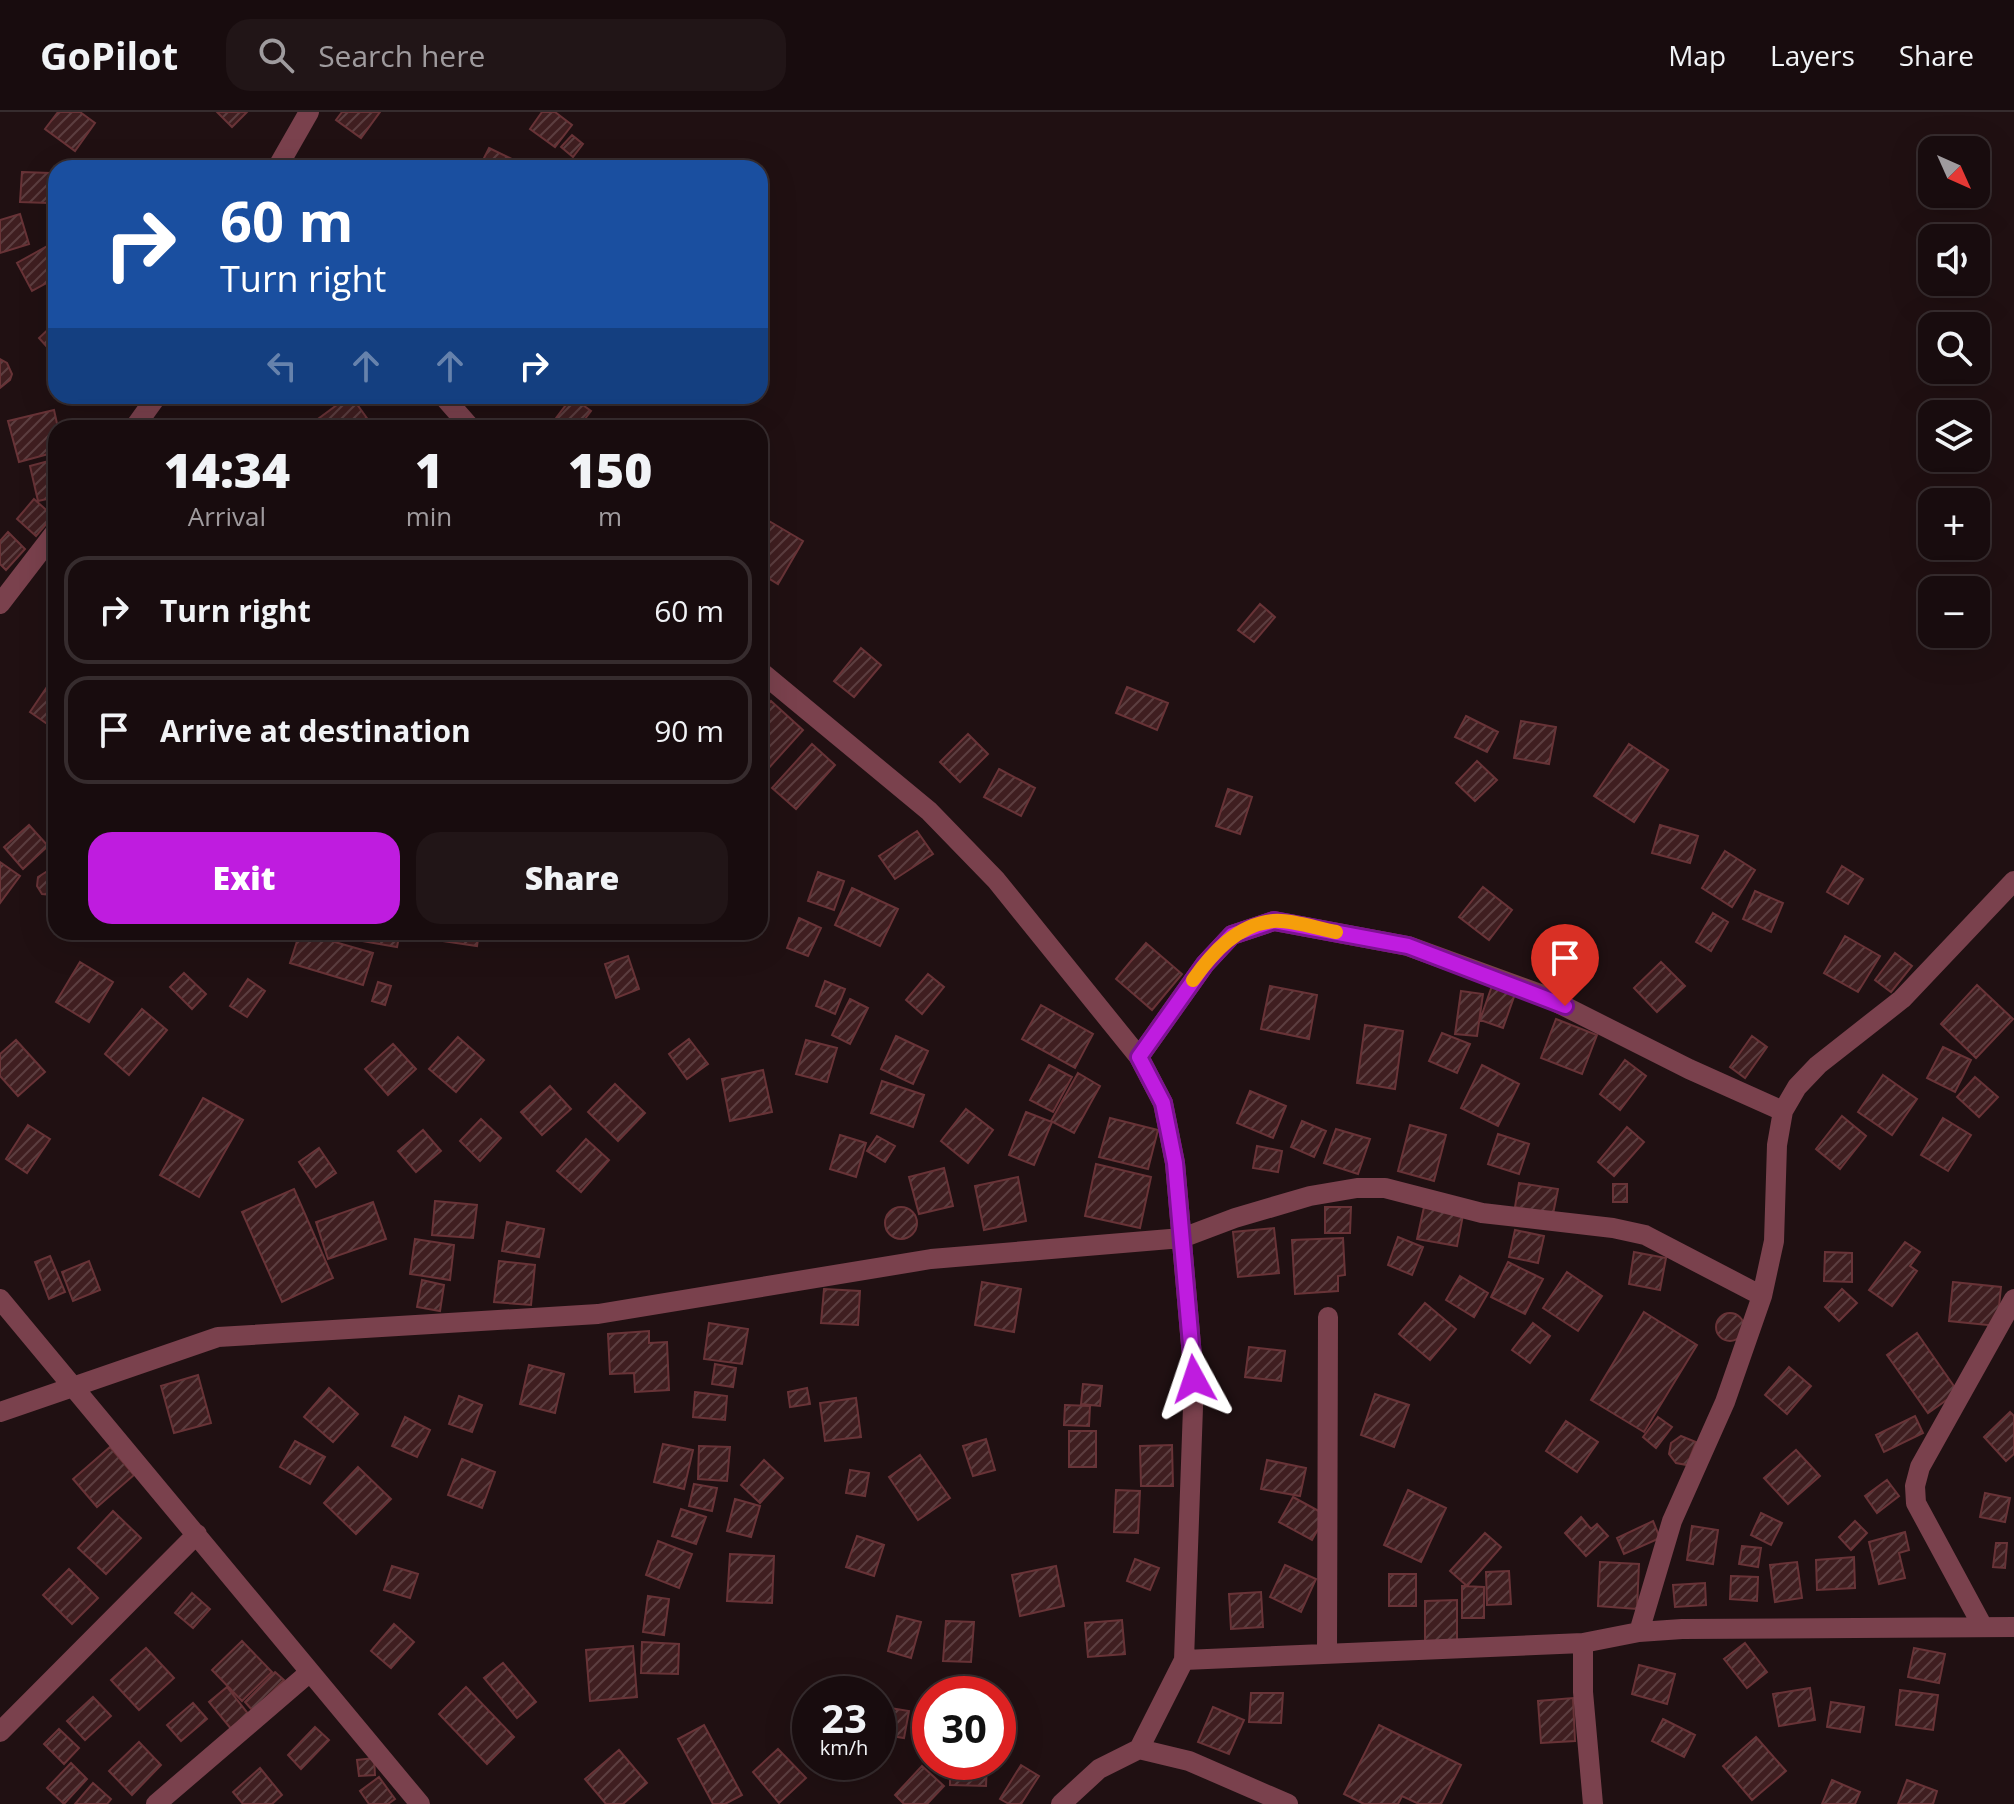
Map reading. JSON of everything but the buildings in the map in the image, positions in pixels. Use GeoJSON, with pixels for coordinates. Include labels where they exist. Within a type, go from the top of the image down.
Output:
{"type":"FeatureCollection","features":[{"type":"Feature","properties":{"kind":"street"},"geometry":{"type":"LineString","coordinates":[[282,160],[309,112]]}},
{"type":"Feature","properties":{"kind":"street"},"geometry":{"type":"LineString","coordinates":[[288,149],[295,160]]}},
{"type":"Feature","properties":{"kind":"street"},"geometry":{"type":"LineString","coordinates":[[450,404],[464,420]]}},
{"type":"Feature","properties":{"kind":"street"},"geometry":{"type":"LineString","coordinates":[[0,604],[48,541]]}},
{"type":"Feature","properties":{"kind":"street"},"geometry":{"type":"LineString","coordinates":[[768,678],[940,822],[996,880],[1139,1057],[1163,1103],[1175,1163],[1194,1379],[1184,1660],[1139,1749],[1099,1769],[1061,1804]]}},
{"type":"Feature","properties":{"kind":"street"},"geometry":{"type":"LineString","coordinates":[[1639,1632],[1672,1521],[1725,1402],[1762,1296],[1774,1241],[1777,1145],[1783,1111],[1797,1087],[1818,1065],[1902,999],[2014,881]]}},
{"type":"Feature","properties":{"kind":"street"},"geometry":{"type":"LineString","coordinates":[[1139,1057],[1205,964],[1232,935],[1274,921],[1408,946],[1540,994],[1689,1069],[1783,1111]]}},
{"type":"Feature","properties":{"kind":"street"},"geometry":{"type":"LineString","coordinates":[[0,1412],[218,1337],[598,1314],[931,1259],[1182,1238],[1235,1218],[1310,1196],[1357,1188],[1385,1188],[1482,1213],[1613,1228],[1645,1235],[1762,1296]]}},
{"type":"Feature","properties":{"kind":"street"},"geometry":{"type":"LineString","coordinates":[[0,1299],[418,1803]]}},
{"type":"Feature","properties":{"kind":"street"},"geometry":{"type":"LineString","coordinates":[[1983,1627],[1916,1503],[1915,1486],[1920,1467],[2014,1299]]}},
{"type":"Feature","properties":{"kind":"street"},"geometry":{"type":"LineString","coordinates":[[1327,1654],[1328,1317]]}},
{"type":"Feature","properties":{"kind":"street"},"geometry":{"type":"LineString","coordinates":[[0,1732],[197,1534]]}},
{"type":"Feature","properties":{"kind":"street"},"geometry":{"type":"LineString","coordinates":[[1184,1660],[1583,1643],[1639,1632],[1682,1629],[2014,1627]]}},
{"type":"Feature","properties":{"kind":"street"},"geometry":{"type":"LineString","coordinates":[[1583,1643],[1583,1692],[1593,1804]]}},
{"type":"Feature","properties":{"kind":"street"},"geometry":{"type":"LineString","coordinates":[[156,1804],[310,1672]]}},
{"type":"Feature","properties":{"kind":"street"},"geometry":{"type":"LineString","coordinates":[[1139,1749],[1189,1761],[1288,1804]]}},
{"type":"Feature","properties":{"kind":"slow traffic"},"geometry":{"type":"LineString","coordinates":[[1193,980],[1232,935],[1274,921],[1336,932]]}},
{"type":"Feature","properties":{"kind":"route"},"geometry":{"type":"LineString","coordinates":[[1194,1379],[1175,1163],[1163,1103],[1139,1057],[1205,964],[1232,935],[1274,921],[1408,946],[1565,1006]]}}]}
